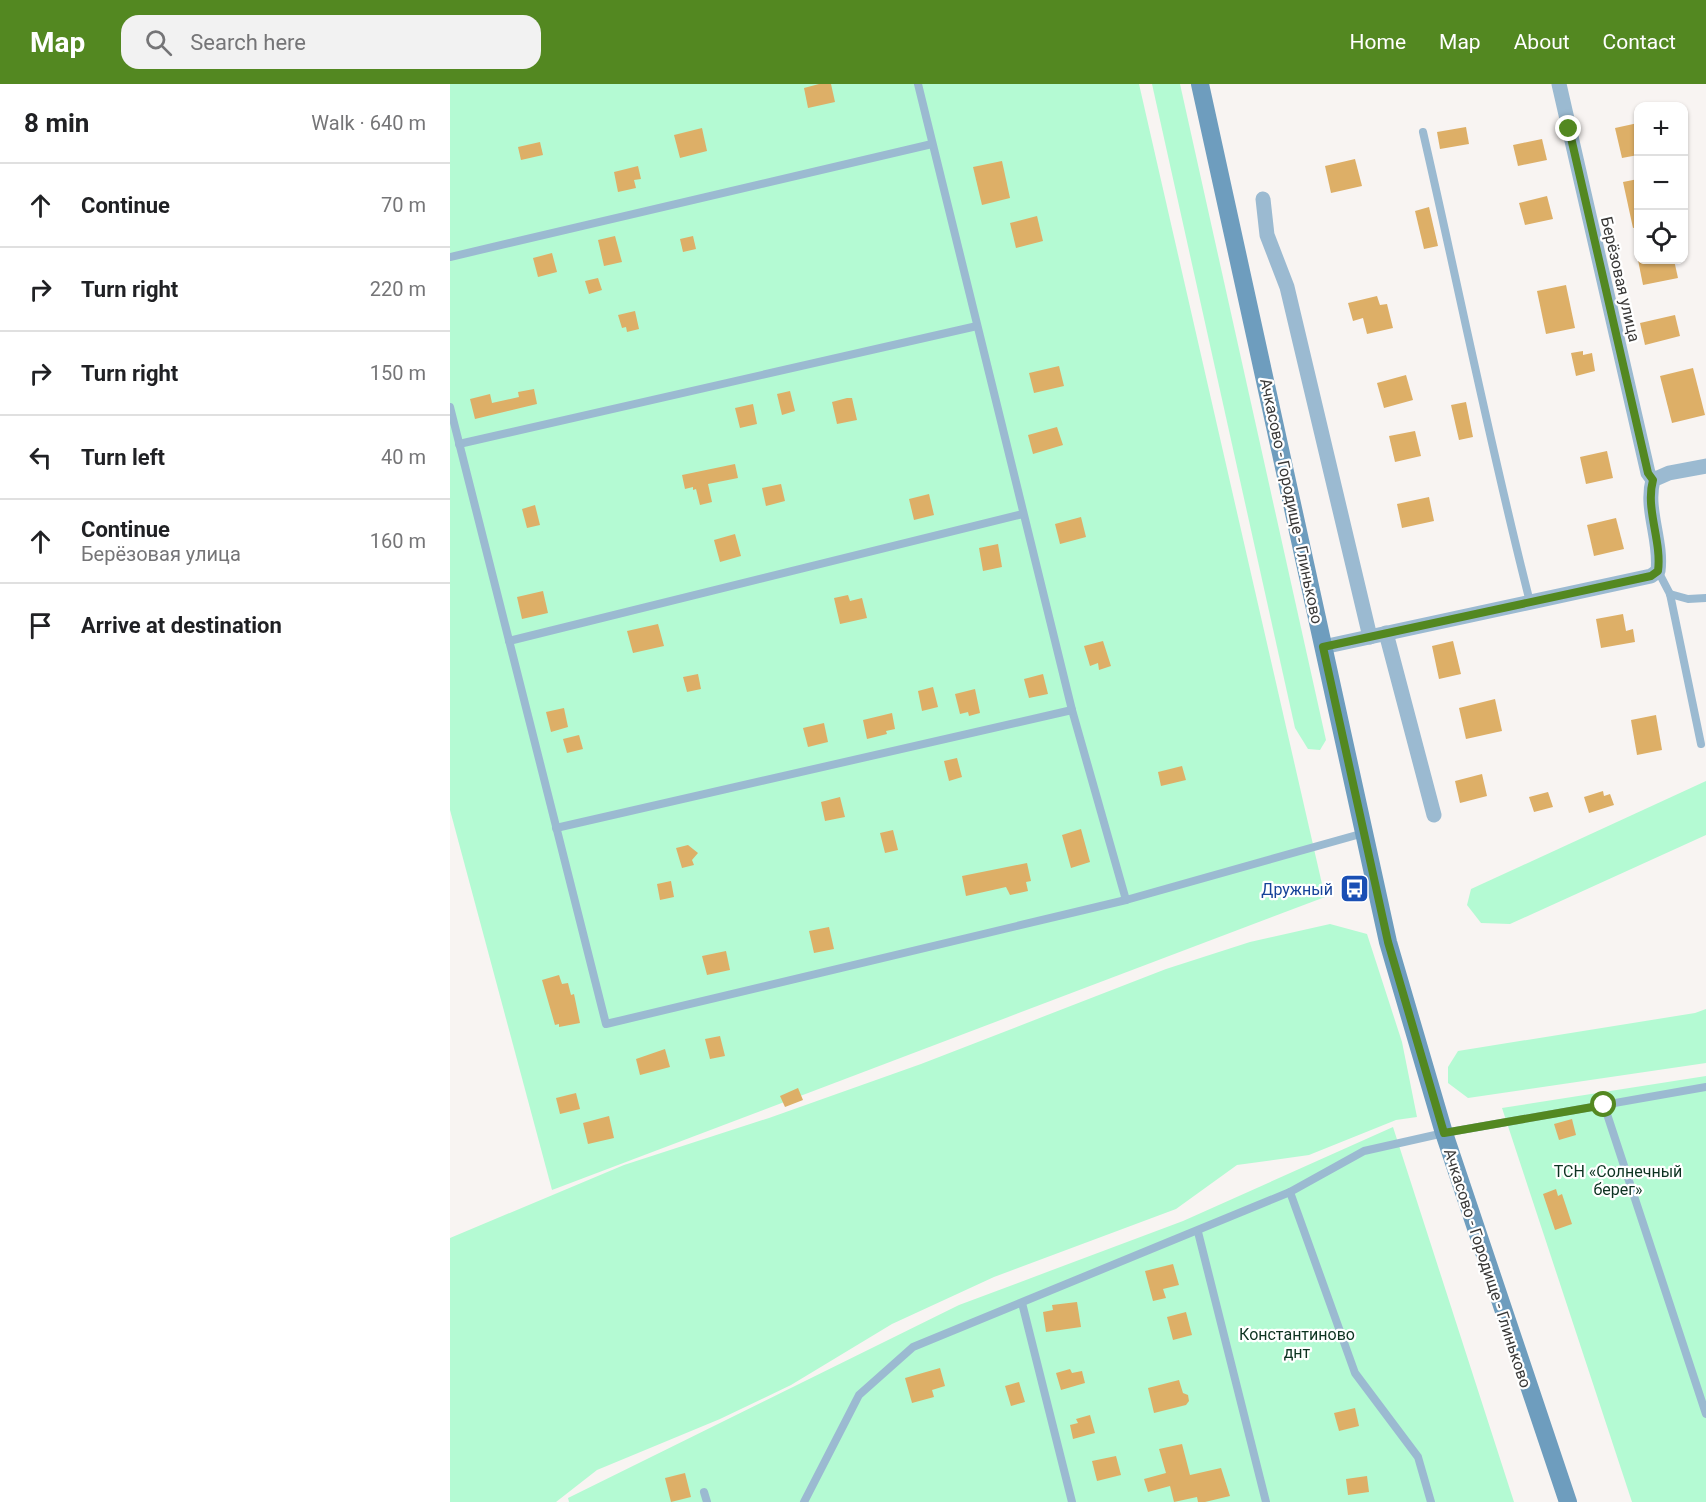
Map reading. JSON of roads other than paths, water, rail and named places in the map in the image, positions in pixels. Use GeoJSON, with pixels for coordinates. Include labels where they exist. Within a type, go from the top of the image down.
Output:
{"type":"FeatureCollection","features":[{"type":"Feature","properties":{"kind":"street","name":"Ачкасово - Городище - Глиньково"},"geometry":{"type":"LineString","coordinates":[[1200,84],[1388,942],[1444,1133],[1568,1502]]}},
{"type":"Feature","properties":{"kind":"street","name":"Берёзовая улица"},"geometry":{"type":"LineString","coordinates":[[1559,84],[1616,339],[1648,473],[1653,480]]}},
{"type":"Feature","properties":{"kind":"street"},"geometry":{"type":"LineString","coordinates":[[1263,199],[1268,235],[1287,287],[1370,637]]}},
{"type":"Feature","properties":{"kind":"street"},"geometry":{"type":"LineString","coordinates":[[1323,647],[1651,576],[1658,571],[1660,554],[1650,493],[1653,480],[1669,473],[1706,466]]}},
{"type":"Feature","properties":{"kind":"street"},"geometry":{"type":"LineString","coordinates":[[1386,633],[1434,815]]}},
{"type":"Feature","properties":{"kind":"lane"},"geometry":{"type":"LineString","coordinates":[[918,84],[1072,710],[1126,900]]}},
{"type":"Feature","properties":{"kind":"lane"},"geometry":{"type":"LineString","coordinates":[[1423,132],[1491,445],[1530,602]]}},
{"type":"Feature","properties":{"kind":"lane"},"geometry":{"type":"LineString","coordinates":[[450,257],[932,144]]}},
{"type":"Feature","properties":{"kind":"lane"},"geometry":{"type":"LineString","coordinates":[[459,444],[977,327]]}},
{"type":"Feature","properties":{"kind":"lane"},"geometry":{"type":"LineString","coordinates":[[450,407],[606,1024],[1126,900],[1364,833]]}},
{"type":"Feature","properties":{"kind":"lane"},"geometry":{"type":"LineString","coordinates":[[509,641],[1023,514]]}},
{"type":"Feature","properties":{"kind":"lane"},"geometry":{"type":"LineString","coordinates":[[1658,571],[1670,594],[1701,744]]}},
{"type":"Feature","properties":{"kind":"lane"},"geometry":{"type":"LineString","coordinates":[[1670,594],[1688,599],[1706,598]]}},
{"type":"Feature","properties":{"kind":"lane"},"geometry":{"type":"LineString","coordinates":[[556,828],[1072,710]]}},
{"type":"Feature","properties":{"kind":"lane"},"geometry":{"type":"LineString","coordinates":[[804,1502],[859,1395],[913,1347],[1198,1232],[1290,1192],[1364,1151],[1444,1133],[1706,1087]]}},
{"type":"Feature","properties":{"kind":"lane"},"geometry":{"type":"LineString","coordinates":[[1604,1105],[1706,1414]]}},
{"type":"Feature","properties":{"kind":"lane"},"geometry":{"type":"LineString","coordinates":[[1290,1192],[1355,1373],[1418,1456],[1431,1502]]}},
{"type":"Feature","properties":{"kind":"lane"},"geometry":{"type":"LineString","coordinates":[[1198,1232],[1266,1502]]}},
{"type":"Feature","properties":{"kind":"lane"},"geometry":{"type":"LineString","coordinates":[[1022,1303],[1072,1502]]}},
{"type":"Feature","properties":{"kind":"lane"},"geometry":{"type":"LineString","coordinates":[[704,1492],[707,1502]]}},
{"type":"Feature","properties":{"kind":"place","name":"Дружный"},"geometry":{"type":"Point","coordinates":[1354,889]}},
{"type":"Feature","properties":{"kind":"park label","name":"ТСН «Солнечный берег»"},"geometry":{"type":"Point","coordinates":[1618,1180]}},
{"type":"Feature","properties":{"kind":"park label","name":"Константиново днт"},"geometry":{"type":"Point","coordinates":[1297,1343]}}]}
